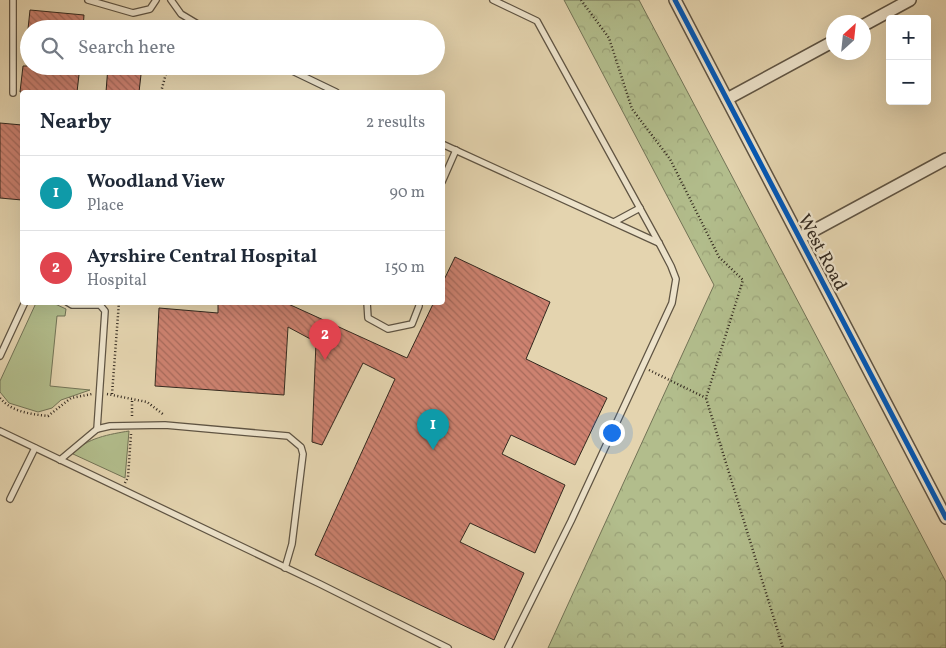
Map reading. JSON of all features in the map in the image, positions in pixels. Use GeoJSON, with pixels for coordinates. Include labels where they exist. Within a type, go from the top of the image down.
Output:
{"type":"FeatureCollection","features":[{"type":"Feature","properties":{"kind":"street","name":"West Road"},"geometry":{"type":"LineString","coordinates":[[675,0],[946,518]]}},
{"type":"Feature","properties":{"kind":"street"},"geometry":{"type":"LineString","coordinates":[[871,21],[910,0]]}},
{"type":"Feature","properties":{"kind":"street"},"geometry":{"type":"LineString","coordinates":[[727,99],[826,45]]}},
{"type":"Feature","properties":{"kind":"street"},"geometry":{"type":"LineString","coordinates":[[800,238],[946,159]]}},
{"type":"Feature","properties":{"kind":"lane"},"geometry":{"type":"LineString","coordinates":[[13,0],[13,93]]}},
{"type":"Feature","properties":{"kind":"lane"},"geometry":{"type":"LineString","coordinates":[[88,0],[133,13],[150,9],[156,0]]}},
{"type":"Feature","properties":{"kind":"lane"},"geometry":{"type":"LineString","coordinates":[[171,0],[181,14],[191,20]]}},
{"type":"Feature","properties":{"kind":"lane"},"geometry":{"type":"LineString","coordinates":[[492,0],[537,21],[659,243],[676,279],[672,303],[643,367],[571,522],[508,648]]}},
{"type":"Feature","properties":{"kind":"lane"},"geometry":{"type":"LineString","coordinates":[[301,75],[332,90]]}},
{"type":"Feature","properties":{"kind":"lane"},"geometry":{"type":"LineString","coordinates":[[445,145],[659,243]]}},
{"type":"Feature","properties":{"kind":"lane"},"geometry":{"type":"LineString","coordinates":[[445,175],[456,150]]}},
{"type":"Feature","properties":{"kind":"lane"},"geometry":{"type":"LineString","coordinates":[[614,222],[640,208]]}},
{"type":"Feature","properties":{"kind":"lane"},"geometry":{"type":"LineString","coordinates":[[0,356],[24,305]]}},
{"type":"Feature","properties":{"kind":"lane"},"geometry":{"type":"LineString","coordinates":[[96,429],[105,311],[100,305]]}},
{"type":"Feature","properties":{"kind":"lane"},"geometry":{"type":"LineString","coordinates":[[367,305],[368,318],[388,329],[412,324],[419,305]]}},
{"type":"Feature","properties":{"kind":"lane"},"geometry":{"type":"LineString","coordinates":[[60,460],[96,429],[110,426],[165,425],[288,436],[297,442],[303,454],[292,544],[285,568]]}},
{"type":"Feature","properties":{"kind":"lane"},"geometry":{"type":"LineString","coordinates":[[0,431],[448,648]]}},
{"type":"Feature","properties":{"kind":"lane"},"geometry":{"type":"LineString","coordinates":[[10,499],[35,448]]}},
{"type":"Feature","properties":{"kind":"path"},"geometry":{"type":"LineString","coordinates":[[581,0],[609,38],[632,110],[670,159],[719,257],[743,280],[706,398],[782,648]]}},
{"type":"Feature","properties":{"kind":"path"},"geometry":{"type":"LineString","coordinates":[[162,90],[166,75]]}},
{"type":"Feature","properties":{"kind":"path"},"geometry":{"type":"LineString","coordinates":[[112,394],[119,305]]}},
{"type":"Feature","properties":{"kind":"path"},"geometry":{"type":"LineString","coordinates":[[643,367],[706,398]]}},
{"type":"Feature","properties":{"kind":"path"},"geometry":{"type":"LineString","coordinates":[[123,490],[128,477],[132,400]]}},
{"type":"Feature","properties":{"kind":"green space"},"geometry":{"type":"Polygon","coordinates":[[[564,0],[639,0],[946,582],[946,648],[548,648],[714,285],[564,0]]]}},
{"type":"Feature","properties":{"kind":"green space"},"geometry":{"type":"Polygon","coordinates":[[[35,305],[57,305],[66,309],[65,316],[57,316],[50,386],[90,390],[61,400],[52,408],[38,412],[9,403],[0,392],[0,381],[35,305]]]}},
{"type":"Feature","properties":{"kind":"green space"},"geometry":{"type":"Polygon","coordinates":[[[129,431],[125,478],[73,454],[91,440],[129,431]]]}},
{"type":"Feature","properties":{"kind":"building"},"geometry":{"type":"Polygon","coordinates":[[[30,10],[84,15],[84,20],[29,20],[30,10]]]}},
{"type":"Feature","properties":{"kind":"building"},"geometry":{"type":"Polygon","coordinates":[[[22,75],[79,75],[77,90],[20,90],[22,75]]]}},
{"type":"Feature","properties":{"kind":"building"},"geometry":{"type":"Polygon","coordinates":[[[107,75],[141,75],[139,90],[106,90],[107,75]]]}},
{"type":"Feature","properties":{"kind":"building"},"geometry":{"type":"Polygon","coordinates":[[[0,123],[20,125],[20,200],[0,198],[0,123]]]}},
{"type":"Feature","properties":{"kind":"building"},"geometry":{"type":"Polygon","coordinates":[[[455,257],[550,302],[526,359],[607,398],[575,465],[511,435],[502,454],[565,485],[535,553],[470,523],[460,542],[524,573],[494,640],[315,555],[395,379],[363,363],[322,445],[312,442],[316,342],[288,327],[284,395],[155,386],[159,308],[218,313],[218,305],[291,305],[407,358],[433,305],[445,305],[445,278],[455,257]]]}},
{"type":"Feature","properties":{"kind":"cycle path"},"geometry":{"type":"LineString","coordinates":[[675,0],[946,518]]}},
{"type":"Feature","properties":{"kind":"place","name":"Ayrshire Central Hospital"},"geometry":{"type":"Point","coordinates":[325,360]}},
{"type":"Feature","properties":{"kind":"place","name":"Woodland View"},"geometry":{"type":"Point","coordinates":[433,450]}}]}
